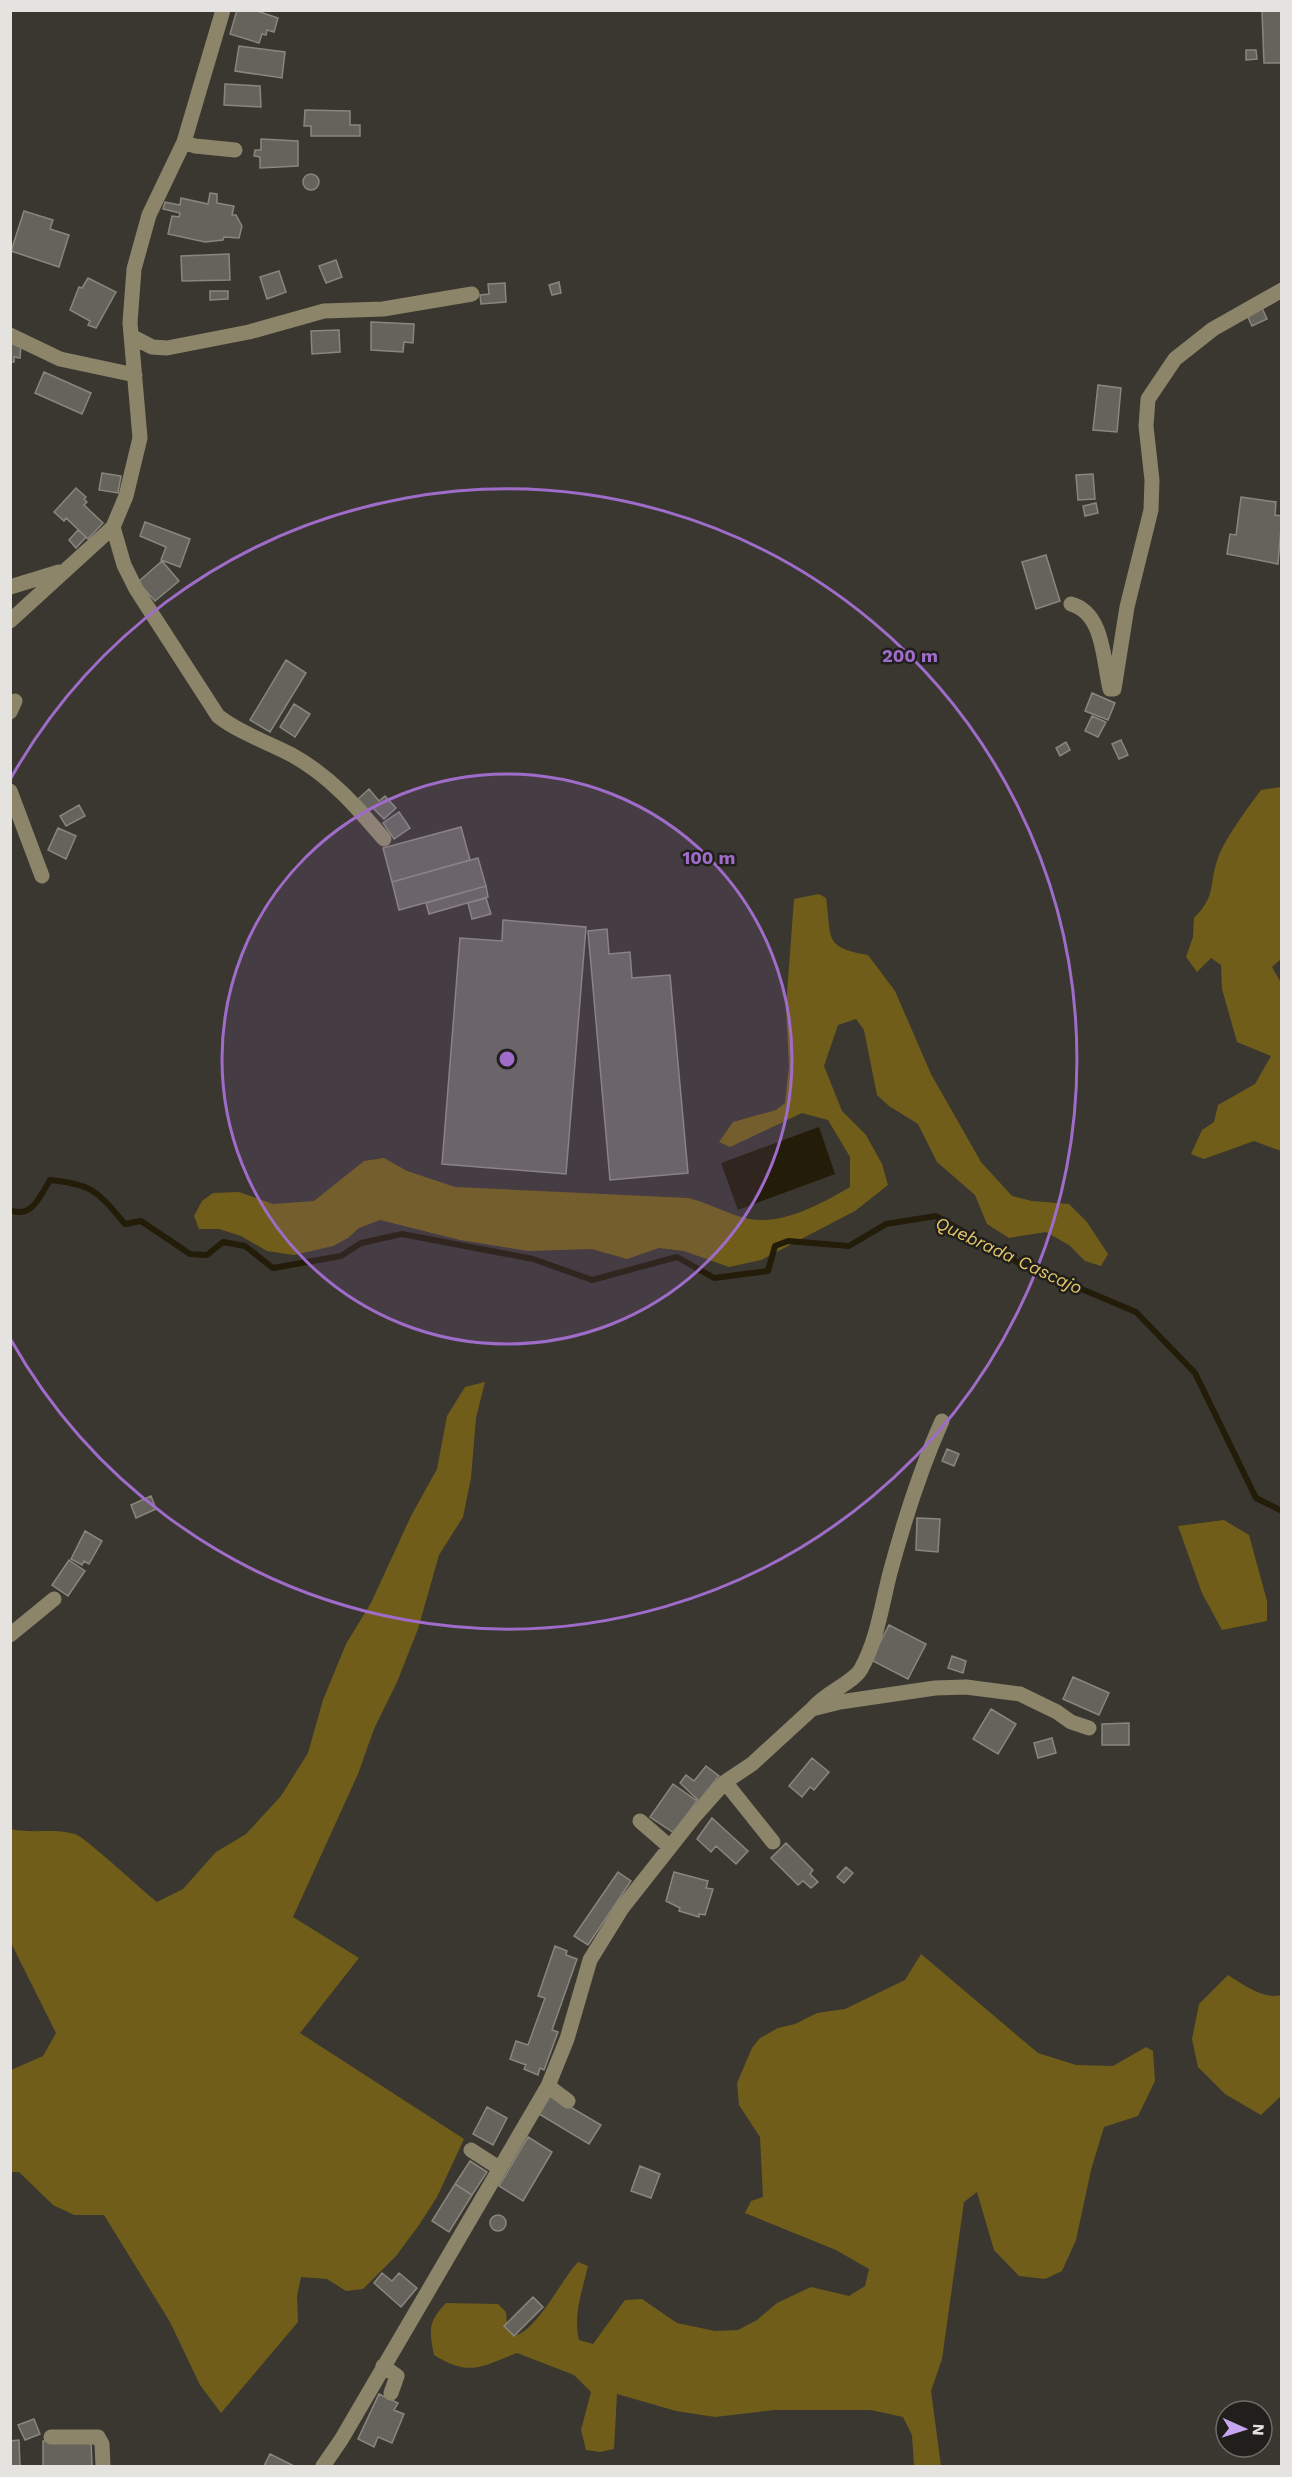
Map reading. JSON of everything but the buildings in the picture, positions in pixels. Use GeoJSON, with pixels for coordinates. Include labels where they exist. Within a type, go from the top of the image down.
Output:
{"type":"FeatureCollection","features":[{"type":"Feature","properties":{"kind":"street"},"geometry":{"type":"LineString","coordinates":[[10,621],[62,571],[113,527],[126,496],[139,446],[131,336],[131,290],[149,215],[184,142],[223,10]]}},
{"type":"Feature","properties":{"kind":"street"},"geometry":{"type":"LineString","coordinates":[[184,142],[195,146],[235,150]]}},
{"type":"Feature","properties":{"kind":"street"},"geometry":{"type":"LineString","coordinates":[[1071,604],[1083,607],[1091,616],[1104,654],[1110,689],[1114,689],[1127,607],[1151,510],[1152,480],[1146,426],[1148,399],[1175,359],[1213,329],[1281,291]]}},
{"type":"Feature","properties":{"kind":"street"},"geometry":{"type":"LineString","coordinates":[[131,336],[152,347],[167,348],[249,332],[324,311],[383,309],[472,294]]}},
{"type":"Feature","properties":{"kind":"street"},"geometry":{"type":"LineString","coordinates":[[10,335],[60,358],[135,375]]}},
{"type":"Feature","properties":{"kind":"street"},"geometry":{"type":"LineString","coordinates":[[113,527],[124,565],[136,589],[218,716],[320,773],[344,793],[384,839]]}},
{"type":"Feature","properties":{"kind":"street"},"geometry":{"type":"LineString","coordinates":[[10,587],[62,571]]}},
{"type":"Feature","properties":{"kind":"street"},"geometry":{"type":"LineString","coordinates":[[10,791],[42,876]]}},
{"type":"Feature","properties":{"kind":"street"},"geometry":{"type":"LineString","coordinates":[[323,2466],[341,2440],[548,2086],[567,2040],[590,1960],[622,1908],[725,1782],[752,1764],[834,1689],[853,1679],[868,1655],[902,1529],[925,1460],[942,1421]]}},
{"type":"Feature","properties":{"kind":"street"},"geometry":{"type":"LineString","coordinates":[[10,1635],[54,1599]]}},
{"type":"Feature","properties":{"kind":"street"},"geometry":{"type":"LineString","coordinates":[[812,1709],[840,1702],[924,1690],[966,1687],[1020,1694],[1048,1707],[1071,1722],[1089,1728]]}},
{"type":"Feature","properties":{"kind":"street"},"geometry":{"type":"LineString","coordinates":[[725,1782],[773,1842]]}},
{"type":"Feature","properties":{"kind":"street"},"geometry":{"type":"LineString","coordinates":[[640,1821],[670,1847]]}},
{"type":"Feature","properties":{"kind":"street"},"geometry":{"type":"LineString","coordinates":[[548,2086],[568,2102]]}},
{"type":"Feature","properties":{"kind":"street"},"geometry":{"type":"LineString","coordinates":[[471,2150],[498,2168]]}},
{"type":"Feature","properties":{"kind":"street"},"geometry":{"type":"LineString","coordinates":[[383,2366],[397,2376],[391,2393]]}},
{"type":"Feature","properties":{"kind":"street"},"geometry":{"type":"LineString","coordinates":[[51,2437],[98,2437],[102,2444],[103,2466]]}},
{"type":"Feature","properties":{"kind":"shaded area"},"geometry":{"type":"Polygon","coordinates":[[[1281,787],[1281,959],[1272,967],[1281,983],[1281,1151],[1254,1141],[1204,1159],[1191,1154],[1202,1130],[1214,1122],[1218,1105],[1255,1084],[1271,1056],[1237,1042],[1222,989],[1221,965],[1211,958],[1197,972],[1186,957],[1193,937],[1194,918],[1206,903],[1218,858],[1237,823],[1261,790],[1281,787]]]}},
{"type":"Feature","properties":{"kind":"shaded area"},"geometry":{"type":"Polygon","coordinates":[[[819,894],[826,898],[832,939],[843,948],[868,955],[895,991],[931,1074],[981,1162],[1012,1196],[1032,1201],[1069,1204],[1087,1222],[1108,1254],[1101,1266],[1085,1261],[1069,1245],[1046,1232],[1009,1238],[987,1224],[975,1195],[937,1162],[918,1124],[889,1106],[877,1095],[864,1030],[856,1019],[838,1025],[824,1066],[842,1111],[866,1135],[882,1164],[888,1185],[855,1211],[761,1260],[729,1267],[684,1251],[659,1248],[627,1259],[592,1249],[528,1251],[460,1240],[380,1220],[359,1228],[348,1238],[333,1246],[294,1255],[267,1251],[241,1236],[219,1229],[199,1229],[194,1216],[202,1201],[213,1193],[239,1192],[273,1204],[314,1201],[364,1161],[384,1158],[407,1171],[455,1187],[688,1198],[738,1216],[758,1220],[786,1217],[826,1200],[850,1187],[850,1157],[828,1120],[802,1113],[730,1147],[719,1142],[733,1122],[776,1110],[785,1103],[789,1066],[786,1007],[794,899],[819,894]]]}},
{"type":"Feature","properties":{"kind":"shaded area"},"geometry":{"type":"Polygon","coordinates":[[[819,1127],[835,1174],[738,1210],[721,1163],[819,1127]]]}},
{"type":"Feature","properties":{"kind":"shaded area"},"geometry":{"type":"Polygon","coordinates":[[[485,1382],[476,1418],[471,1478],[463,1517],[439,1555],[418,1629],[397,1682],[374,1729],[358,1774],[293,1917],[359,1958],[300,2033],[464,2139],[437,2197],[419,2225],[396,2256],[363,2289],[346,2291],[327,2279],[301,2277],[297,2296],[298,2322],[221,2413],[200,2385],[170,2322],[104,2215],[74,2215],[53,2205],[19,2172],[11,2172],[11,2070],[43,2056],[56,2033],[11,1943],[11,1829],[59,1831],[81,1837],[157,1902],[183,1889],[216,1852],[246,1834],[281,1796],[308,1753],[323,1700],[346,1644],[371,1603],[411,1516],[437,1469],[447,1416],[465,1387],[485,1382]]]}},
{"type":"Feature","properties":{"kind":"shaded area"},"geometry":{"type":"Polygon","coordinates":[[[1224,1520],[1249,1535],[1267,1601],[1267,1621],[1222,1630],[1202,1593],[1178,1526],[1224,1520]]]}},
{"type":"Feature","properties":{"kind":"shaded area"},"geometry":{"type":"Polygon","coordinates":[[[921,1954],[1038,2053],[1076,2065],[1113,2066],[1146,2047],[1153,2051],[1155,2081],[1138,2116],[1104,2127],[1091,2170],[1076,2240],[1062,2271],[1045,2279],[1019,2276],[994,2250],[977,2192],[964,2202],[942,2359],[931,2391],[941,2466],[914,2466],[912,2435],[903,2417],[871,2410],[774,2410],[715,2417],[676,2411],[617,2394],[614,2449],[600,2452],[586,2450],[581,2430],[591,2392],[574,2375],[517,2353],[475,2368],[457,2366],[434,2355],[431,2327],[446,2303],[498,2304],[506,2312],[507,2325],[514,2336],[523,2332],[540,2315],[578,2262],[588,2266],[581,2294],[577,2330],[579,2340],[593,2344],[625,2300],[642,2299],[677,2323],[715,2331],[738,2330],[757,2320],[777,2303],[811,2287],[849,2296],[865,2286],[869,2269],[836,2250],[745,2213],[751,2201],[763,2197],[760,2137],[739,2105],[737,2083],[752,2048],[760,2038],[778,2028],[795,2024],[817,2013],[845,2009],[905,1980],[921,1954]]]}},
{"type":"Feature","properties":{"kind":"shaded area"},"geometry":{"type":"Polygon","coordinates":[[[1228,1975],[1260,1993],[1281,1995],[1281,2096],[1261,2115],[1225,2094],[1198,2067],[1192,2039],[1199,2004],[1228,1975]]]}},
{"type":"Feature","properties":{"kind":"waterway","name":"Quebrada Cascajo"},"geometry":{"type":"LineString","coordinates":[[10,1210],[18,1212],[30,1209],[50,1180],[86,1187],[101,1197],[125,1224],[141,1221],[190,1254],[207,1255],[223,1242],[245,1246],[273,1268],[341,1256],[361,1243],[402,1234],[533,1259],[592,1280],[677,1257],[714,1278],[768,1271],[775,1246],[788,1241],[849,1246],[886,1224],[936,1216],[1015,1261],[1136,1312],[1195,1373],[1256,1498],[1282,1511]]}}]}
